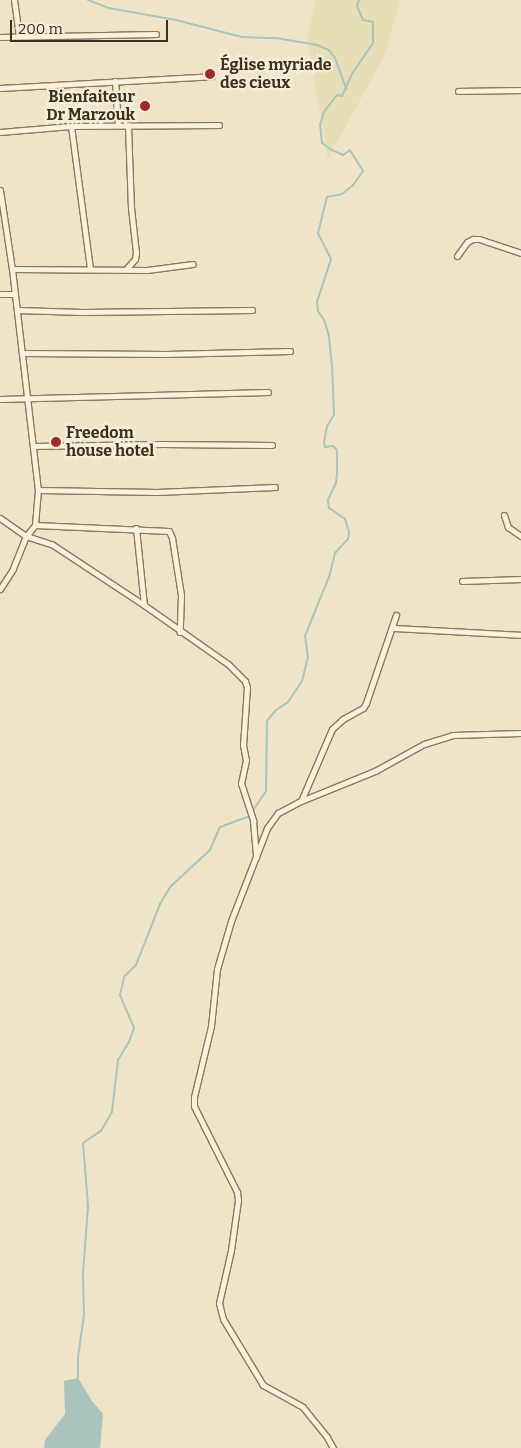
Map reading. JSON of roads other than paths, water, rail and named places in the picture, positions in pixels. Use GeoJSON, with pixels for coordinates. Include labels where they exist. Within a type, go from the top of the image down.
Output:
{"type":"FeatureCollection","features":[{"type":"Feature","properties":{"kind":"street"},"geometry":{"type":"LineString","coordinates":[[14,0],[19,36]]}},
{"type":"Feature","properties":{"kind":"street"},"geometry":{"type":"LineString","coordinates":[[0,37],[156,34]]}},
{"type":"Feature","properties":{"kind":"street"},"geometry":{"type":"LineString","coordinates":[[0,88],[212,76]]}},
{"type":"Feature","properties":{"kind":"street"},"geometry":{"type":"LineString","coordinates":[[115,81],[118,125]]}},
{"type":"Feature","properties":{"kind":"street"},"geometry":{"type":"LineString","coordinates":[[458,91],[521,90]]}},
{"type":"Feature","properties":{"kind":"street"},"geometry":{"type":"LineString","coordinates":[[126,269],[136,259],[132,225],[128,125]]}},
{"type":"Feature","properties":{"kind":"street"},"geometry":{"type":"LineString","coordinates":[[0,132],[71,126],[220,125]]}},
{"type":"Feature","properties":{"kind":"street"},"geometry":{"type":"LineString","coordinates":[[71,126],[90,269]]}},
{"type":"Feature","properties":{"kind":"street"},"geometry":{"type":"LineString","coordinates":[[0,190],[12,269],[38,490],[35,525],[26,536],[13,569],[0,589]]}},
{"type":"Feature","properties":{"kind":"street"},"geometry":{"type":"LineString","coordinates":[[457,256],[467,242],[472,239],[479,239],[521,253]]}},
{"type":"Feature","properties":{"kind":"street"},"geometry":{"type":"LineString","coordinates":[[12,269],[147,270],[193,264]]}},
{"type":"Feature","properties":{"kind":"street"},"geometry":{"type":"LineString","coordinates":[[0,294],[14,294]]}},
{"type":"Feature","properties":{"kind":"street"},"geometry":{"type":"LineString","coordinates":[[17,310],[92,312],[252,310]]}},
{"type":"Feature","properties":{"kind":"street"},"geometry":{"type":"LineString","coordinates":[[22,353],[166,354],[290,351]]}},
{"type":"Feature","properties":{"kind":"street"},"geometry":{"type":"LineString","coordinates":[[0,400],[268,392]]}},
{"type":"Feature","properties":{"kind":"street"},"geometry":{"type":"LineString","coordinates":[[33,446],[272,445]]}},
{"type":"Feature","properties":{"kind":"street"},"geometry":{"type":"LineString","coordinates":[[38,490],[157,492],[275,487]]}},
{"type":"Feature","properties":{"kind":"street"},"geometry":{"type":"LineString","coordinates":[[504,516],[508,527],[521,536]]}},
{"type":"Feature","properties":{"kind":"street"},"geometry":{"type":"LineString","coordinates":[[0,518],[26,536],[53,544],[228,664],[245,681],[247,687],[243,738],[246,760],[241,783],[253,821],[256,858]]}},
{"type":"Feature","properties":{"kind":"street"},"geometry":{"type":"LineString","coordinates":[[35,525],[136,528],[166,530],[171,533],[181,595],[180,632]]}},
{"type":"Feature","properties":{"kind":"street"},"geometry":{"type":"LineString","coordinates":[[136,528],[144,605]]}},
{"type":"Feature","properties":{"kind":"street"},"geometry":{"type":"LineString","coordinates":[[462,581],[521,579]]}},
{"type":"Feature","properties":{"kind":"street"},"geometry":{"type":"LineString","coordinates":[[301,801],[332,730],[337,724],[363,708],[366,703],[396,615]]}},
{"type":"Feature","properties":{"kind":"street"},"geometry":{"type":"LineString","coordinates":[[392,628],[521,635]]}},
{"type":"Feature","properties":{"kind":"street"},"geometry":{"type":"LineString","coordinates":[[333,1448],[327,1437],[303,1407],[263,1385],[225,1322],[219,1303],[231,1250],[238,1200],[237,1192],[194,1106],[194,1097],[210,1026],[217,969],[230,921],[267,828],[278,813],[301,801],[375,771],[424,744],[453,735],[521,733]]}},
{"type":"Feature","properties":{"kind":"water"},"geometry":{"type":"Polygon","coordinates":[[[78,1378],[92,1401],[103,1414],[100,1448],[44,1448],[45,1440],[65,1414],[64,1381],[78,1378]]]}},
{"type":"Feature","properties":{"kind":"waterway"},"geometry":{"type":"LineString","coordinates":[[88,0],[109,8],[176,20],[242,37],[276,38],[317,45],[329,50],[335,58],[346,89]]}},
{"type":"Feature","properties":{"kind":"waterway"},"geometry":{"type":"LineString","coordinates":[[252,812],[266,791],[267,721],[275,711],[288,702],[302,681],[308,657],[305,636],[329,577],[335,553],[348,539],[349,532],[345,519],[329,508],[328,500],[336,483],[337,450],[333,446],[325,447],[324,442],[327,426],[334,415],[332,366],[329,336],[324,320],[318,311],[317,302],[331,259],[318,233],[327,197],[342,194],[353,185],[363,171],[350,150],[343,155],[322,143],[320,125],[324,112],[337,95],[342,96],[352,74],[373,43],[373,22],[363,20],[357,6],[359,0]]}},
{"type":"Feature","properties":{"kind":"waterway"},"geometry":{"type":"LineString","coordinates":[[78,1378],[78,1357],[84,1315],[83,1274],[88,1206],[83,1143],[101,1131],[112,1112],[118,1060],[129,1042],[134,1028],[120,995],[124,977],[136,965],[160,904],[171,886],[210,850],[220,827],[250,816]]}},
{"type":"Feature","properties":{"kind":"place","name":"Église myriade des cieux"},"geometry":{"type":"Point","coordinates":[210,74]}},
{"type":"Feature","properties":{"kind":"place","name":"Bienfaiteur Dr Marzouk"},"geometry":{"type":"Point","coordinates":[145,106]}},
{"type":"Feature","properties":{"kind":"place","name":"Freedom house hotel"},"geometry":{"type":"Point","coordinates":[56,442]}}]}
